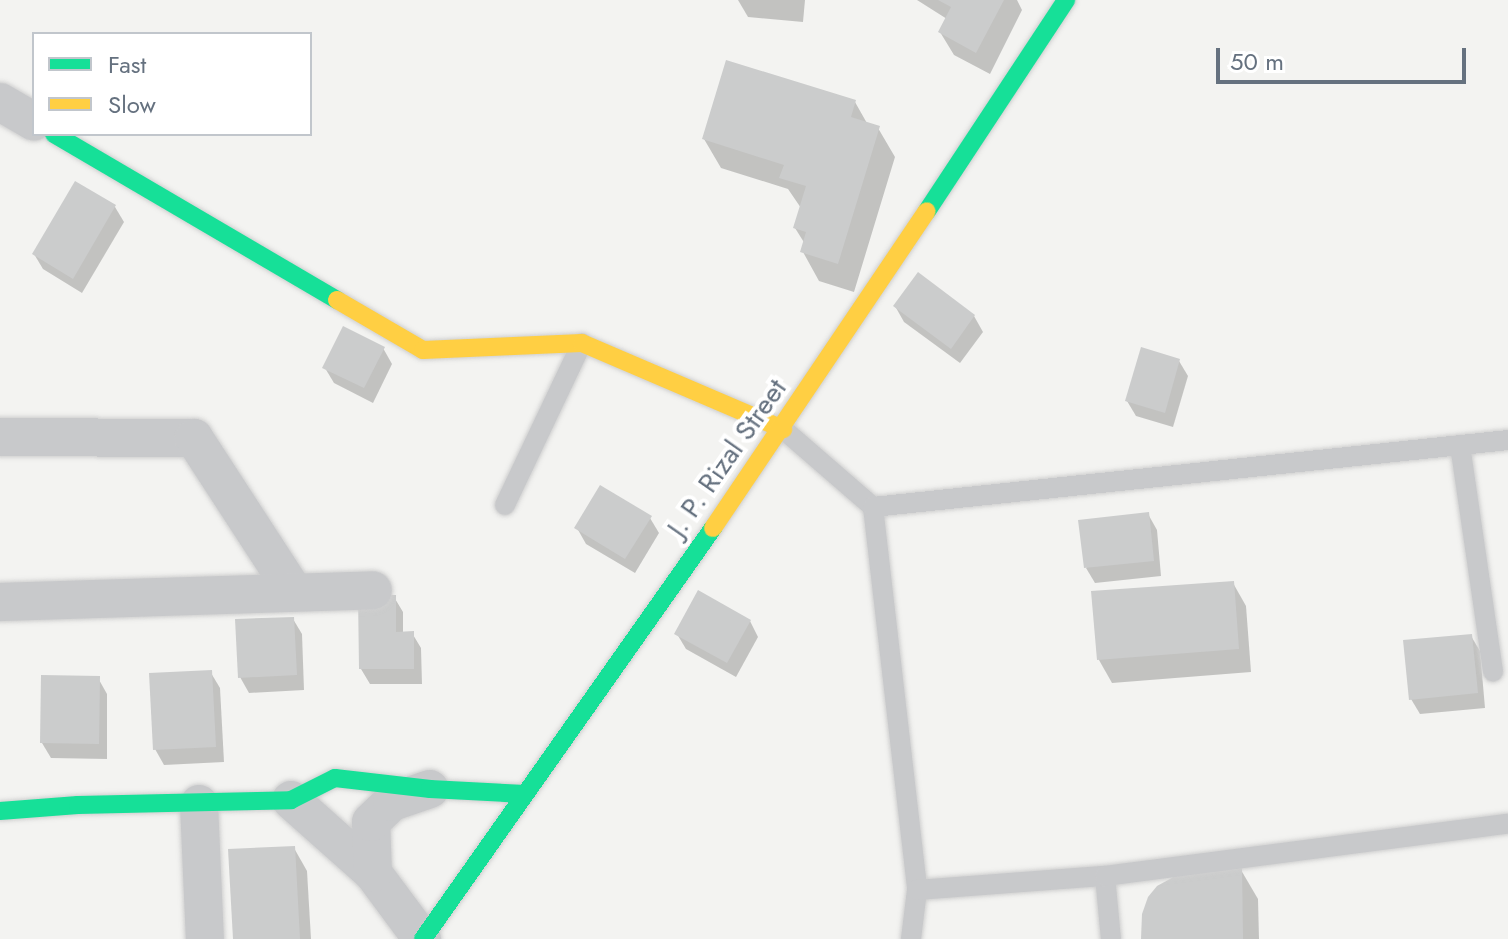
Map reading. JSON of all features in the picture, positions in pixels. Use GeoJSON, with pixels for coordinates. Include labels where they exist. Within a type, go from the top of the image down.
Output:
{"type":"FeatureCollection","features":[{"type":"Feature","properties":{"kind":"street","name":"J. P. Rizal Street"},"geometry":{"type":"LineString","coordinates":[[423,939],[783,429],[1066,0]]}},
{"type":"Feature","properties":{"kind":"street"},"geometry":{"type":"LineString","coordinates":[[0,102],[32,121]]}},
{"type":"Feature","properties":{"kind":"street"},"geometry":{"type":"LineString","coordinates":[[57,136],[423,350],[582,343],[783,429]]}},
{"type":"Feature","properties":{"kind":"street"},"geometry":{"type":"LineString","coordinates":[[0,437],[194,438],[294,592]]}},
{"type":"Feature","properties":{"kind":"street"},"geometry":{"type":"LineString","coordinates":[[0,602],[373,590]]}},
{"type":"Feature","properties":{"kind":"street"},"geometry":{"type":"LineString","coordinates":[[0,811],[78,805],[291,800],[335,778],[430,789],[525,794]]}},
{"type":"Feature","properties":{"kind":"street"},"geometry":{"type":"LineString","coordinates":[[373,873],[371,822],[392,802],[430,789]]}},
{"type":"Feature","properties":{"kind":"street"},"geometry":{"type":"LineString","coordinates":[[291,800],[373,873],[423,939]]}},
{"type":"Feature","properties":{"kind":"street"},"geometry":{"type":"LineString","coordinates":[[199,804],[205,939]]}},
{"type":"Feature","properties":{"kind":"lane"},"geometry":{"type":"LineString","coordinates":[[505,505],[582,343]]}},
{"type":"Feature","properties":{"kind":"lane"},"geometry":{"type":"LineString","coordinates":[[783,429],[873,507],[917,890],[911,939]]}},
{"type":"Feature","properties":{"kind":"lane"},"geometry":{"type":"LineString","coordinates":[[873,507],[1508,440]]}},
{"type":"Feature","properties":{"kind":"lane"},"geometry":{"type":"LineString","coordinates":[[1460,445],[1493,672]]}},
{"type":"Feature","properties":{"kind":"lane"},"geometry":{"type":"LineString","coordinates":[[917,890],[1105,876],[1508,824]]}},
{"type":"Feature","properties":{"kind":"lane"},"geometry":{"type":"LineString","coordinates":[[1105,876],[1111,939]]}},
{"type":"Feature","properties":{"kind":"building"},"geometry":{"type":"Polygon","coordinates":[[[938,0],[1004,0],[976,53],[938,32],[951,7],[938,0]]]}},
{"type":"Feature","properties":{"kind":"building"},"geometry":{"type":"Polygon","coordinates":[[[726,60],[856,100],[851,117],[880,126],[838,264],[800,252],[806,232],[793,228],[806,186],[779,178],[784,165],[702,139],[726,60]]]}},
{"type":"Feature","properties":{"kind":"building"},"geometry":{"type":"Polygon","coordinates":[[[75,181],[116,205],[73,279],[32,254],[75,181]]]}},
{"type":"Feature","properties":{"kind":"building"},"geometry":{"type":"Polygon","coordinates":[[[918,272],[975,315],[951,349],[893,306],[918,272]]]}},
{"type":"Feature","properties":{"kind":"building"},"geometry":{"type":"Polygon","coordinates":[[[343,326],[385,347],[364,388],[322,368],[343,326]]]}},
{"type":"Feature","properties":{"kind":"building"},"geometry":{"type":"Polygon","coordinates":[[[1141,347],[1180,359],[1165,413],[1125,401],[1141,347]]]}},
{"type":"Feature","properties":{"kind":"building"},"geometry":{"type":"Polygon","coordinates":[[[600,485],[652,516],[625,559],[574,528],[600,485]]]}},
{"type":"Feature","properties":{"kind":"building"},"geometry":{"type":"Polygon","coordinates":[[[1149,512],[1154,561],[1084,568],[1078,520],[1149,512]]]}},
{"type":"Feature","properties":{"kind":"building"},"geometry":{"type":"Polygon","coordinates":[[[1234,581],[1239,649],[1097,660],[1091,591],[1234,581]]]}},
{"type":"Feature","properties":{"kind":"building"},"geometry":{"type":"Polygon","coordinates":[[[698,590],[751,620],[727,663],[674,634],[698,590]]]}},
{"type":"Feature","properties":{"kind":"building"},"geometry":{"type":"Polygon","coordinates":[[[358,595],[396,595],[396,632],[414,631],[414,669],[359,669],[358,595]]]}},
{"type":"Feature","properties":{"kind":"building"},"geometry":{"type":"Polygon","coordinates":[[[294,617],[297,675],[238,678],[235,619],[294,617]]]}},
{"type":"Feature","properties":{"kind":"building"},"geometry":{"type":"Polygon","coordinates":[[[1472,634],[1478,693],[1409,700],[1403,640],[1472,634]]]}},
{"type":"Feature","properties":{"kind":"building"},"geometry":{"type":"Polygon","coordinates":[[[212,670],[216,747],[153,750],[149,673],[212,670]]]}},
{"type":"Feature","properties":{"kind":"building"},"geometry":{"type":"Polygon","coordinates":[[[41,675],[100,676],[99,744],[40,743],[41,675]]]}},
{"type":"Feature","properties":{"kind":"building"},"geometry":{"type":"Polygon","coordinates":[[[295,846],[300,939],[233,939],[228,849],[295,846]]]}},
{"type":"Feature","properties":{"kind":"building"},"geometry":{"type":"Polygon","coordinates":[[[1242,868],[1243,939],[1141,939],[1142,914],[1148,897],[1157,886],[1179,874],[1197,870],[1242,868]]]}},
{"type":"Feature","properties":{"kind":"traffic: fast"},"geometry":{"type":"LineString","coordinates":[[927,211],[1066,0]]}},
{"type":"Feature","properties":{"kind":"traffic: fast"},"geometry":{"type":"LineString","coordinates":[[57,136],[337,300]]}},
{"type":"Feature","properties":{"kind":"traffic: fast"},"geometry":{"type":"LineString","coordinates":[[423,939],[713,528]]}},
{"type":"Feature","properties":{"kind":"traffic: fast"},"geometry":{"type":"LineString","coordinates":[[0,811],[78,805],[291,800],[335,778],[430,789],[525,794]]}},
{"type":"Feature","properties":{"kind":"traffic: slow"},"geometry":{"type":"LineString","coordinates":[[713,528],[927,211]]}},
{"type":"Feature","properties":{"kind":"traffic: slow"},"geometry":{"type":"LineString","coordinates":[[337,300],[423,350],[582,343],[783,429]]}}]}
